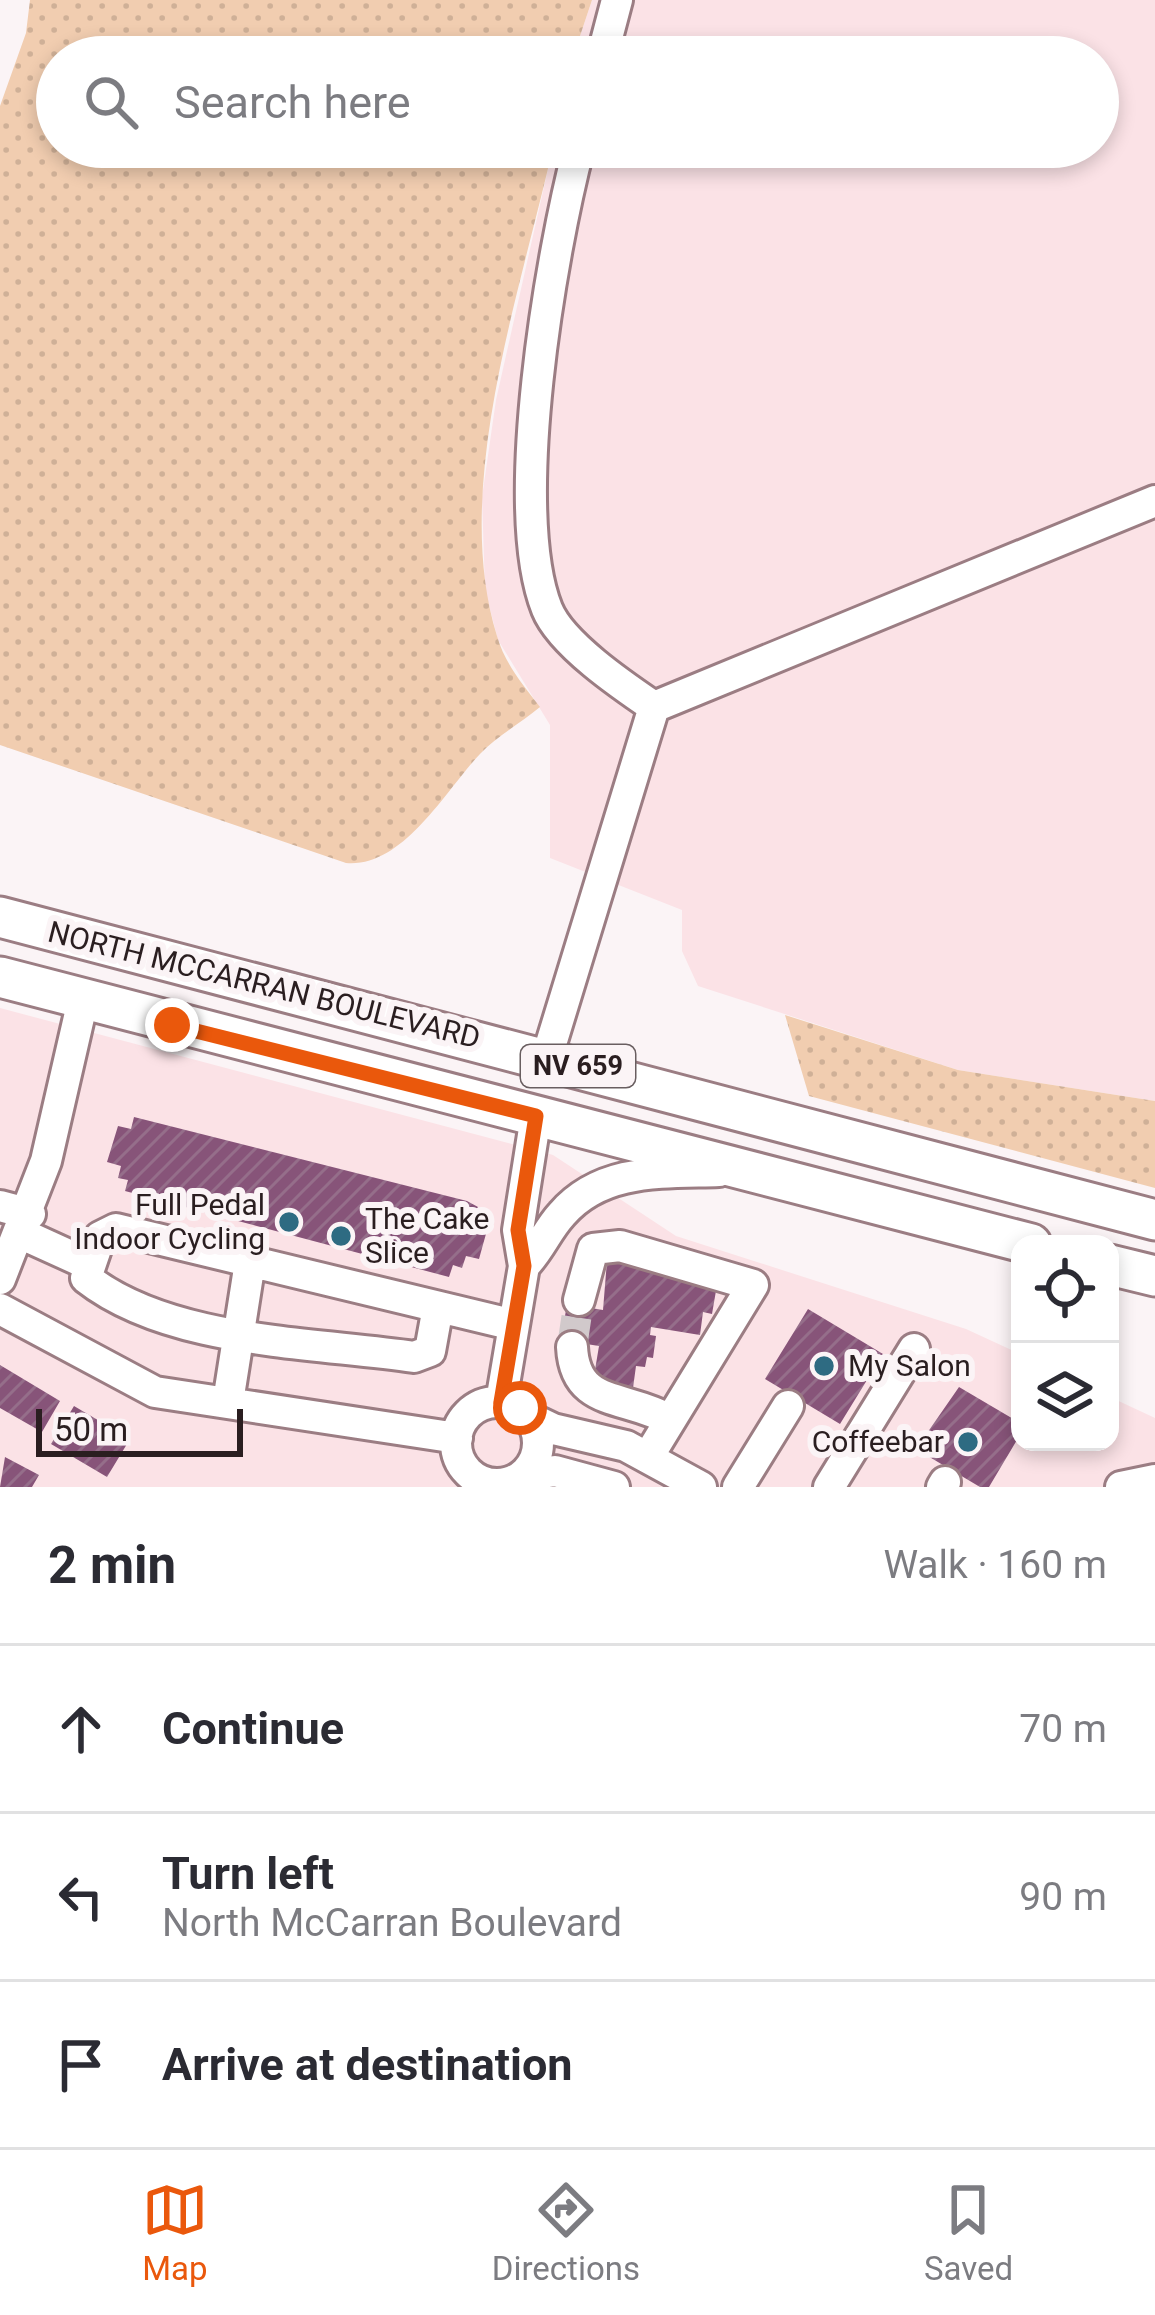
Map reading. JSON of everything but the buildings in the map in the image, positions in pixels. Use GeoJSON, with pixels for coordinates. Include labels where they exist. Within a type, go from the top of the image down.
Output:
{"type":"FeatureCollection","features":[{"type":"Feature","properties":{"kind":"main road","name":"NORTH MCCARRAN BOULEVARD"},"geometry":{"type":"LineString","coordinates":[[0,916],[1155,1220]]}},
{"type":"Feature","properties":{"kind":"main road","name":"NORTH MCCARRAN BOULEVARD"},"geometry":{"type":"LineString","coordinates":[[0,977],[1011,1239]]}},
{"type":"Feature","properties":{"kind":"main road"},"geometry":{"type":"LineString","coordinates":[[536,1116],[547,1057]]}},
{"type":"Feature","properties":{"kind":"main road"},"geometry":{"type":"LineString","coordinates":[[1119,1266],[1155,1276]]}},
{"type":"Feature","properties":{"kind":"lane"},"geometry":{"type":"LineString","coordinates":[[608,36],[617,0]]}},
{"type":"Feature","properties":{"kind":"lane"},"geometry":{"type":"LineString","coordinates":[[573,168],[564,203],[527,490],[547,611],[605,674],[654,706]]}},
{"type":"Feature","properties":{"kind":"lane"},"geometry":{"type":"LineString","coordinates":[[654,706],[1155,501]]}},
{"type":"Feature","properties":{"kind":"lane"},"geometry":{"type":"LineString","coordinates":[[547,1057],[654,706]]}},
{"type":"Feature","properties":{"kind":"lane"},"geometry":{"type":"LineString","coordinates":[[0,1279],[82,1000]]}},
{"type":"Feature","properties":{"kind":"lane"},"geometry":{"type":"LineString","coordinates":[[522,1477],[535,1461],[538,1442],[514,1409],[514,1325],[524,1266],[518,1230],[536,1116]]}},
{"type":"Feature","properties":{"kind":"lane"},"geometry":{"type":"LineString","coordinates":[[524,1266],[565,1209],[607,1183],[629,1174],[744,1170]]}},
{"type":"Feature","properties":{"kind":"lane"},"geometry":{"type":"LineString","coordinates":[[17,1218],[90,1265]]}},
{"type":"Feature","properties":{"kind":"lane"},"geometry":{"type":"LineString","coordinates":[[438,1307],[430,1351],[414,1357],[163,1321],[118,1304],[86,1278],[100,1237],[116,1229],[514,1325]]}},
{"type":"Feature","properties":{"kind":"lane"},"geometry":{"type":"LineString","coordinates":[[579,1300],[593,1249],[620,1246],[753,1286],[670,1420],[644,1455],[615,1487],[555,1472],[504,1484],[484,1483],[467,1472],[457,1438],[465,1417],[481,1405],[514,1409],[644,1455],[701,1487]]}},
{"type":"Feature","properties":{"kind":"lane"},"geometry":{"type":"LineString","coordinates":[[228,1402],[250,1262]]}},
{"type":"Feature","properties":{"kind":"lane"},"geometry":{"type":"LineString","coordinates":[[0,1309],[134,1384],[184,1399],[457,1438]]}},
{"type":"Feature","properties":{"kind":"lane"},"geometry":{"type":"LineString","coordinates":[[572,1347],[573,1375],[587,1392],[646,1406],[670,1420]]}},
{"type":"Feature","properties":{"kind":"lane"},"geometry":{"type":"LineString","coordinates":[[829,1487],[914,1349]]}},
{"type":"Feature","properties":{"kind":"lane"},"geometry":{"type":"LineString","coordinates":[[738,1487],[788,1406]]}},
{"type":"Feature","properties":{"kind":"lane"},"geometry":{"type":"LineString","coordinates":[[1121,1487],[1155,1480]]}},
{"type":"Feature","properties":{"kind":"shaded area"},"geometry":{"type":"Polygon","coordinates":[[[30,0],[592,0],[580,36],[36,36],[36,168],[548,168],[495,392],[482,518],[485,579],[500,646],[540,707],[480,754],[421,824],[386,853],[346,863],[0,745],[0,106],[26,33],[30,0]]]}},
{"type":"Feature","properties":{"kind":"shaded area"},"geometry":{"type":"Polygon","coordinates":[[[592,0],[1155,0],[1155,1101],[958,1070],[698,986],[682,951],[682,910],[550,858],[550,725],[498,640],[485,590],[482,497],[496,400],[548,168],[1119,168],[1119,36],[580,36],[592,0]]]}},
{"type":"Feature","properties":{"kind":"shaded area"},"geometry":{"type":"Polygon","coordinates":[[[0,1008],[553,1155],[676,1236],[966,1329],[1011,1350],[1011,1451],[1119,1451],[1119,1401],[1155,1418],[1155,1487],[0,1487],[0,1008]]]}},
{"type":"Feature","properties":{"kind":"shaded area"},"geometry":{"type":"Polygon","coordinates":[[[785,1015],[958,1070],[1155,1101],[1155,1188],[809,1096],[785,1015]]]}},
{"type":"Feature","properties":{"kind":"tunnel"},"geometry":{"type":"LineString","coordinates":[[572,1347],[579,1300]]}},
{"type":"Feature","properties":{"kind":"place","name":"Full Pedal Indoor Cycling"},"geometry":{"type":"Point","coordinates":[289,1222]}},
{"type":"Feature","properties":{"kind":"place","name":"The Cake Slice"},"geometry":{"type":"Point","coordinates":[341,1236]}},
{"type":"Feature","properties":{"kind":"place","name":"My Salon"},"geometry":{"type":"Point","coordinates":[824,1366]}},
{"type":"Feature","properties":{"kind":"place","name":"Coffeebar"},"geometry":{"type":"Point","coordinates":[968,1442]}},
{"type":"Feature","properties":{"kind":"route"},"geometry":{"type":"LineString","coordinates":[[172,1025],[536,1116],[518,1230],[524,1266],[501,1402],[520,1408]]}}]}
